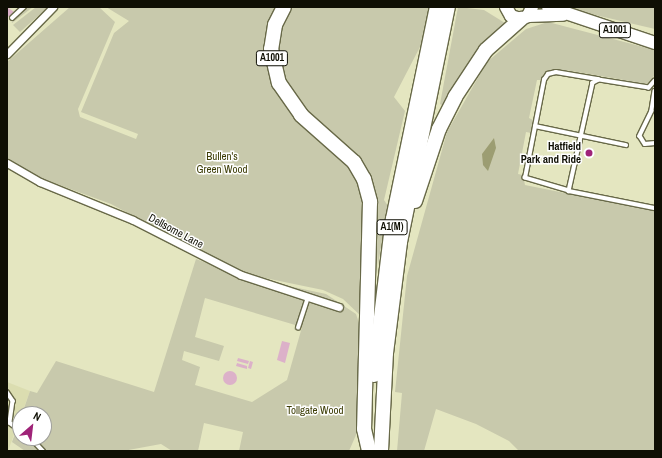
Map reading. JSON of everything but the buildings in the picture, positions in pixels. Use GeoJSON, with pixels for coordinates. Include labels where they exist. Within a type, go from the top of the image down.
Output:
{"type":"FeatureCollection","features":[{"type":"Feature","properties":{"kind":"highway","name":"A1001"},"geometry":{"type":"LineString","coordinates":[[284,7],[275,25],[272,56],[279,83],[293,106]]}},
{"type":"Feature","properties":{"kind":"highway","name":"A1(M)"},"geometry":{"type":"LineString","coordinates":[[370,451],[377,341],[393,219],[437,7]]}},
{"type":"Feature","properties":{"kind":"highway","name":"A1(M)"},"geometry":{"type":"LineString","coordinates":[[381,451],[391,305],[409,191],[448,7]]}},
{"type":"Feature","properties":{"kind":"highway","name":"A1(M)"},"geometry":{"type":"LineString","coordinates":[[391,305],[403,267],[415,201],[439,129],[474,65],[527,14]]}},
{"type":"Feature","properties":{"kind":"highway","name":"A1(M)"},"geometry":{"type":"LineString","coordinates":[[293,106],[347,154],[368,191],[371,218],[364,430],[370,451]]}},
{"type":"Feature","properties":{"kind":"main road"},"geometry":{"type":"LineString","coordinates":[[506,7],[511,16],[527,14]]}},
{"type":"Feature","properties":{"kind":"main road","name":"A1001"},"geometry":{"type":"LineString","coordinates":[[548,7],[563,15],[651,39]]}},
{"type":"Feature","properties":{"kind":"main road","name":"A1001"},"geometry":{"type":"LineString","coordinates":[[527,14],[563,15]]}},
{"type":"Feature","properties":{"kind":"street"},"geometry":{"type":"LineString","coordinates":[[7,54],[53,7]]}},
{"type":"Feature","properties":{"kind":"street","name":"Dellsome Lane"},"geometry":{"type":"LineString","coordinates":[[7,163],[40,182],[133,220],[223,268],[308,298],[339,307]]}},
{"type":"Feature","properties":{"kind":"lane"},"geometry":{"type":"LineString","coordinates":[[12,18],[24,7]]}},
{"type":"Feature","properties":{"kind":"lane"},"geometry":{"type":"LineString","coordinates":[[655,81],[650,88],[599,80],[564,72],[548,74],[535,126],[526,180],[569,191],[655,208]]}},
{"type":"Feature","properties":{"kind":"lane"},"geometry":{"type":"LineString","coordinates":[[569,191],[589,90],[599,80]]}},
{"type":"Feature","properties":{"kind":"lane"},"geometry":{"type":"LineString","coordinates":[[655,91],[652,111],[640,136],[645,144],[655,143]]}},
{"type":"Feature","properties":{"kind":"lane"},"geometry":{"type":"LineString","coordinates":[[535,126],[626,145]]}},
{"type":"Feature","properties":{"kind":"lane"},"geometry":{"type":"LineString","coordinates":[[298,328],[308,298]]}},
{"type":"Feature","properties":{"kind":"lane"},"geometry":{"type":"LineString","coordinates":[[7,392],[13,401],[12,406]]}},
{"type":"Feature","properties":{"kind":"lane"},"geometry":{"type":"LineString","coordinates":[[12,408],[10,423],[12,424]]}},
{"type":"Feature","properties":{"kind":"shaded area"},"geometry":{"type":"Polygon","coordinates":[[[494,138],[496,148],[488,171],[483,165],[482,154],[494,138]]]}},
{"type":"Feature","properties":{"kind":"shaded area"},"geometry":{"type":"Polygon","coordinates":[[[7,382],[30,391],[24,406],[12,406],[12,440],[7,451],[7,382]]]}},
{"type":"Feature","properties":{"kind":"green space"},"geometry":{"type":"Polygon","coordinates":[[[28,7],[33,7],[12,23],[11,18],[13,19],[28,7]]]}},
{"type":"Feature","properties":{"kind":"green space"},"geometry":{"type":"Polygon","coordinates":[[[36,7],[48,7],[20,32],[13,25],[36,7]]]}},
{"type":"Feature","properties":{"kind":"green space","name":"Bullen's Green Wood"},"geometry":{"type":"Polygon","coordinates":[[[70,7],[99,7],[115,22],[78,109],[80,117],[136,139],[138,134],[81,112],[114,33],[129,21],[106,7],[281,7],[273,21],[282,97],[310,133],[342,153],[358,175],[366,198],[363,318],[343,299],[323,290],[251,275],[217,261],[111,204],[35,176],[7,160],[7,62],[70,7]]]}},
{"type":"Feature","properties":{"kind":"green space"},"geometry":{"type":"Polygon","coordinates":[[[293,7],[429,7],[421,45],[394,97],[405,111],[384,200],[388,206],[378,265],[372,183],[300,109],[301,103],[281,73],[277,46],[282,23],[293,7]]]}},
{"type":"Feature","properties":{"kind":"green space"},"geometry":{"type":"Polygon","coordinates":[[[458,7],[484,10],[505,23],[446,108],[440,104],[458,7]]]}},
{"type":"Feature","properties":{"kind":"green space"},"geometry":{"type":"Polygon","coordinates":[[[563,7],[655,7],[655,29],[574,10],[563,7]]]}},
{"type":"Feature","properties":{"kind":"green space"},"geometry":{"type":"Polygon","coordinates":[[[548,22],[655,50],[654,76],[647,84],[565,70],[544,73],[541,80],[537,80],[529,118],[533,120],[531,133],[526,132],[518,174],[523,175],[525,185],[655,211],[655,451],[519,451],[509,441],[476,424],[436,409],[424,451],[397,451],[402,393],[395,392],[407,276],[447,132],[487,62],[526,29],[548,22]]]}},
{"type":"Feature","properties":{"kind":"green space","name":"Tollgate Wood"},"geometry":{"type":"Polygon","coordinates":[[[196,259],[238,275],[326,294],[356,314],[360,326],[356,435],[349,451],[239,451],[243,432],[204,423],[198,451],[172,451],[161,444],[123,451],[25,451],[18,446],[52,446],[52,406],[25,406],[30,391],[37,393],[56,361],[154,392],[196,259]],[[205,298],[195,337],[224,346],[219,361],[184,351],[182,360],[200,367],[195,385],[252,402],[287,380],[302,327],[205,298]]]}},
{"type":"Feature","properties":{"kind":"place","name":"Hatfield Park and Ride"},"geometry":{"type":"Point","coordinates":[589,153]}}]}
